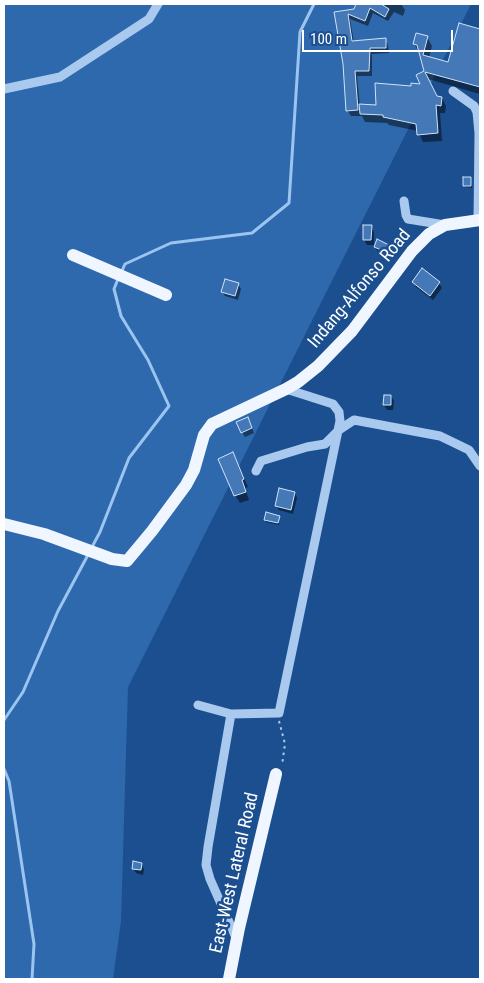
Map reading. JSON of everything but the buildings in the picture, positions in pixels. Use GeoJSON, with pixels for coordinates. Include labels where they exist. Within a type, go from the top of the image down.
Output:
{"type":"FeatureCollection","features":[{"type":"Feature","properties":{"kind":"main road","name":"Indang-Alfonso Road"},"geometry":{"type":"LineString","coordinates":[[4,524],[44,534],[112,559],[127,561],[152,531],[190,478],[204,435],[212,424],[286,389],[309,374],[330,356],[352,331],[412,251],[429,234],[445,225],[479,220]]}},
{"type":"Feature","properties":{"kind":"main road"},"geometry":{"type":"LineString","coordinates":[[73,255],[166,295]]}},
{"type":"Feature","properties":{"kind":"main road","name":"East-West Lateral Road"},"geometry":{"type":"LineString","coordinates":[[228,979],[276,774]]}},
{"type":"Feature","properties":{"kind":"street"},"geometry":{"type":"LineString","coordinates":[[4,89],[60,77],[149,19],[158,4]]}},
{"type":"Feature","properties":{"kind":"street"},"geometry":{"type":"LineString","coordinates":[[453,91],[474,106],[477,112],[479,133],[479,220]]}},
{"type":"Feature","properties":{"kind":"street"},"geometry":{"type":"LineString","coordinates":[[404,201],[408,219],[445,225]]}},
{"type":"Feature","properties":{"kind":"street"},"geometry":{"type":"LineString","coordinates":[[198,705],[231,714],[278,712],[339,430],[339,412],[333,404],[286,389]]}},
{"type":"Feature","properties":{"kind":"street"},"geometry":{"type":"LineString","coordinates":[[256,471],[261,461],[324,444],[339,430],[354,420],[440,436],[470,450],[480,466]]}},
{"type":"Feature","properties":{"kind":"street"},"geometry":{"type":"LineString","coordinates":[[231,714],[206,865],[236,940]]}},
{"type":"Feature","properties":{"kind":"path"},"geometry":{"type":"LineString","coordinates":[[276,774],[280,774],[285,744],[278,712]]}},
{"type":"Feature","properties":{"kind":"shaded area"},"geometry":{"type":"Polygon","coordinates":[[[4,4],[471,4],[128,687],[121,921],[113,979],[4,979],[4,4]]]}},
{"type":"Feature","properties":{"kind":"waterway"},"geometry":{"type":"LineString","coordinates":[[121,273],[125,264],[171,243],[252,233],[289,203],[300,32],[314,4]]}},
{"type":"Feature","properties":{"kind":"waterway"},"geometry":{"type":"LineString","coordinates":[[92,547],[100,532],[129,458],[169,406],[148,360],[121,316],[114,289],[118,279]]}},
{"type":"Feature","properties":{"kind":"waterway"},"geometry":{"type":"LineString","coordinates":[[4,720],[23,692],[58,611],[89,553]]}},
{"type":"Feature","properties":{"kind":"waterway"},"geometry":{"type":"LineString","coordinates":[[4,769],[9,781],[34,944],[32,979]]}}]}
